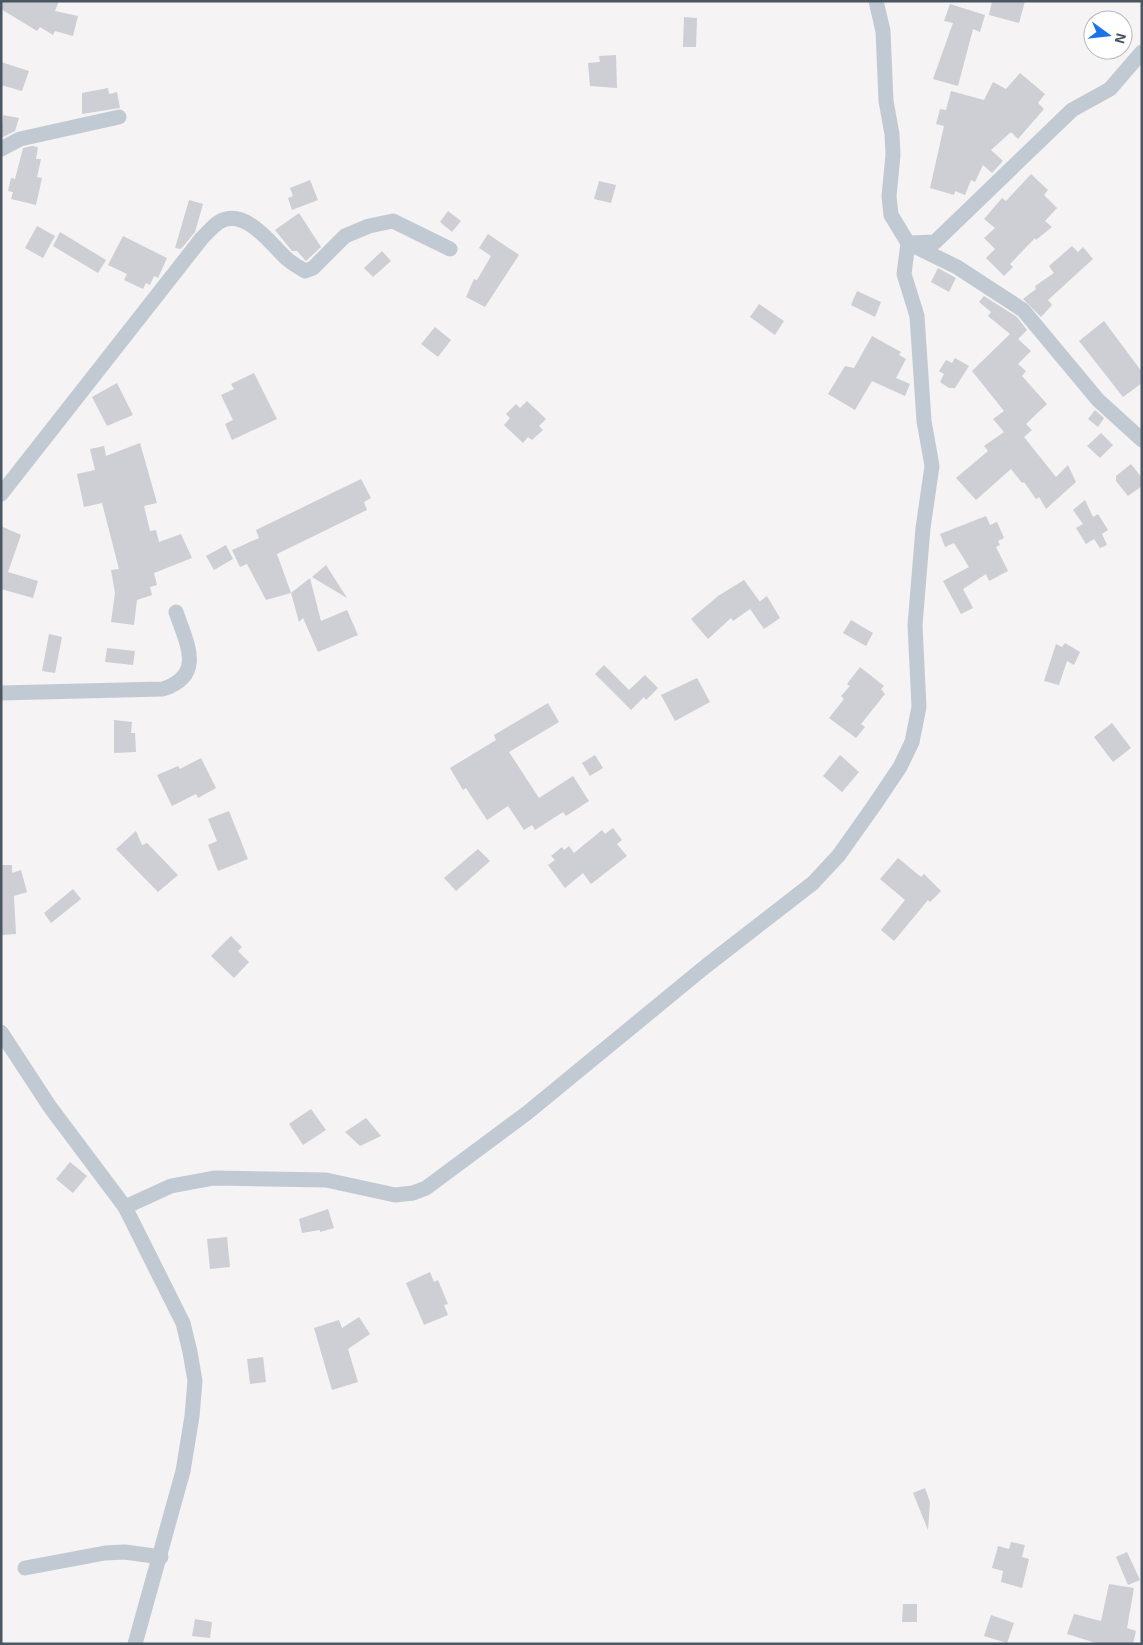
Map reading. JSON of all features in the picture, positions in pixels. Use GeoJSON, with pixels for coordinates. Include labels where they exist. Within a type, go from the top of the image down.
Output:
{"type":"FeatureCollection","features":[{"type":"Feature","properties":{"kind":"street"},"geometry":{"type":"LineString","coordinates":[[876,1],[882,31],[886,101],[892,134],[893,155],[889,196],[890,215],[908,243],[957,267],[1023,310],[1098,400],[1142,440]]}},
{"type":"Feature","properties":{"kind":"street"},"geometry":{"type":"LineString","coordinates":[[908,243],[935,242],[1072,110],[1110,89],[1142,52]]}},
{"type":"Feature","properties":{"kind":"street"},"geometry":{"type":"LineString","coordinates":[[1,149],[20,139],[119,117]]}},
{"type":"Feature","properties":{"kind":"street"},"geometry":{"type":"LineString","coordinates":[[1,494],[202,238],[220,221],[244,220],[270,239],[287,259],[305,271],[313,268],[345,236],[369,226],[393,221],[450,249]]}},
{"type":"Feature","properties":{"kind":"street"},"geometry":{"type":"LineString","coordinates":[[125,1207],[171,1186],[214,1178],[326,1180],[394,1195],[413,1193],[426,1188],[553,1092],[706,966],[813,883],[828,868],[900,767],[912,742],[919,707],[915,626],[923,528],[932,466],[924,421],[916,316],[904,274],[908,243]]}},
{"type":"Feature","properties":{"kind":"street"},"geometry":{"type":"LineString","coordinates":[[1,693],[163,689],[176,684],[185,677],[190,662],[188,646],[176,612]]}},
{"type":"Feature","properties":{"kind":"street"},"geometry":{"type":"LineString","coordinates":[[1,1032],[50,1107],[125,1207],[183,1323],[195,1381],[192,1416],[183,1471],[161,1557],[135,1644]]}},
{"type":"Feature","properties":{"kind":"street"},"geometry":{"type":"LineString","coordinates":[[25,1568],[105,1553],[124,1552],[161,1557]]}},
{"type":"Feature","properties":{"kind":"building"},"geometry":{"type":"Polygon","coordinates":[[[1,1],[59,1],[55,11],[78,16],[73,36],[55,31],[53,35],[40,27],[37,31],[1,9],[1,1]]]}},
{"type":"Feature","properties":{"kind":"building"},"geometry":{"type":"Polygon","coordinates":[[[992,1],[1025,1],[1019,23],[989,15],[992,1]]]}},
{"type":"Feature","properties":{"kind":"building"},"geometry":{"type":"Polygon","coordinates":[[[950,4],[985,15],[980,32],[973,29],[958,86],[933,79],[953,23],[944,21],[950,4]]]}},
{"type":"Feature","properties":{"kind":"building"},"geometry":{"type":"Polygon","coordinates":[[[684,17],[697,18],[696,47],[683,47],[684,17]]]}},
{"type":"Feature","properties":{"kind":"building"},"geometry":{"type":"Polygon","coordinates":[[[616,55],[617,88],[590,86],[588,63],[600,62],[599,56],[616,55]]]}},
{"type":"Feature","properties":{"kind":"building"},"geometry":{"type":"Polygon","coordinates":[[[1,62],[29,71],[22,91],[1,85],[1,62]]]}},
{"type":"Feature","properties":{"kind":"building"},"geometry":{"type":"Polygon","coordinates":[[[1020,73],[1045,94],[1038,103],[1044,109],[1018,139],[1011,132],[991,150],[1003,161],[992,173],[983,165],[975,182],[971,180],[965,195],[955,191],[954,195],[930,188],[944,126],[936,124],[940,109],[946,110],[951,91],[984,100],[993,82],[1006,89],[1020,73]]]}},
{"type":"Feature","properties":{"kind":"building"},"geometry":{"type":"Polygon","coordinates":[[[108,88],[109,94],[117,92],[120,108],[82,114],[82,93],[108,88]]]}},
{"type":"Feature","properties":{"kind":"building"},"geometry":{"type":"Polygon","coordinates":[[[3,115],[19,118],[15,131],[1,138],[3,115]]]}},
{"type":"Feature","properties":{"kind":"building"},"geometry":{"type":"Polygon","coordinates":[[[38,147],[36,159],[41,159],[37,177],[42,178],[36,205],[11,199],[13,192],[8,191],[11,178],[15,179],[23,148],[38,147]]]}},
{"type":"Feature","properties":{"kind":"building"},"geometry":{"type":"Polygon","coordinates":[[[1031,174],[1048,190],[1044,195],[1057,208],[1045,221],[1052,227],[1036,240],[1035,238],[1010,264],[1013,267],[1004,276],[986,258],[995,249],[984,238],[995,228],[984,219],[1002,198],[1006,201],[1031,174]]]}},
{"type":"Feature","properties":{"kind":"building"},"geometry":{"type":"Polygon","coordinates":[[[310,180],[318,200],[292,210],[288,198],[293,196],[290,188],[310,180]]]}},
{"type":"Feature","properties":{"kind":"building"},"geometry":{"type":"Polygon","coordinates":[[[599,181],[616,185],[611,203],[594,199],[599,181]]]}},
{"type":"Feature","properties":{"kind":"building"},"geometry":{"type":"Polygon","coordinates":[[[189,200],[203,204],[195,232],[181,249],[175,248],[189,200]]]}},
{"type":"Feature","properties":{"kind":"building"},"geometry":{"type":"Polygon","coordinates":[[[448,211],[461,221],[452,232],[440,222],[448,211]]]}},
{"type":"Feature","properties":{"kind":"building"},"geometry":{"type":"Polygon","coordinates":[[[299,213],[321,247],[306,261],[297,251],[292,251],[275,230],[299,213]]]}},
{"type":"Feature","properties":{"kind":"building"},"geometry":{"type":"Polygon","coordinates":[[[37,226],[55,236],[43,258],[25,248],[37,226]]]}},
{"type":"Feature","properties":{"kind":"building"},"geometry":{"type":"Polygon","coordinates":[[[60,232],[106,260],[98,273],[53,246],[60,232]]]}},
{"type":"Feature","properties":{"kind":"building"},"geometry":{"type":"Polygon","coordinates":[[[488,234],[519,255],[485,307],[466,297],[474,279],[477,280],[491,256],[479,248],[488,234]]]}},
{"type":"Feature","properties":{"kind":"building"},"geometry":{"type":"Polygon","coordinates":[[[123,236],[167,258],[158,278],[154,276],[150,285],[146,283],[143,289],[124,280],[127,274],[108,265],[123,236]]]}},
{"type":"Feature","properties":{"kind":"building"},"geometry":{"type":"Polygon","coordinates":[[[1072,246],[1078,252],[1083,247],[1093,259],[1048,300],[1052,305],[1041,317],[1023,299],[1036,289],[1035,286],[1054,273],[1049,266],[1072,246]]]}},
{"type":"Feature","properties":{"kind":"building"},"geometry":{"type":"Polygon","coordinates":[[[382,251],[391,261],[373,277],[364,268],[382,251]]]}},
{"type":"Feature","properties":{"kind":"building"},"geometry":{"type":"Polygon","coordinates":[[[938,268],[956,278],[949,292],[931,282],[938,268]]]}},
{"type":"Feature","properties":{"kind":"building"},"geometry":{"type":"Polygon","coordinates":[[[857,291],[881,302],[875,317],[851,305],[857,291]]]}},
{"type":"Feature","properties":{"kind":"building"},"geometry":{"type":"Polygon","coordinates":[[[984,296],[1017,317],[1027,330],[1018,339],[1031,351],[1018,364],[1026,371],[1022,376],[1047,404],[1026,424],[1032,430],[1024,437],[1056,477],[1068,465],[1076,482],[1046,509],[1039,497],[1036,499],[1024,482],[1022,483],[1011,469],[976,500],[956,478],[988,451],[984,446],[1004,432],[993,419],[1004,411],[972,371],[1010,334],[988,316],[991,312],[979,302],[984,296]]]}},
{"type":"Feature","properties":{"kind":"building"},"geometry":{"type":"Polygon","coordinates":[[[759,304],[784,321],[775,335],[750,317],[759,304]]]}},
{"type":"Feature","properties":{"kind":"building"},"geometry":{"type":"Polygon","coordinates":[[[1104,321],[1142,372],[1142,383],[1123,397],[1079,341],[1104,321]]]}},
{"type":"Feature","properties":{"kind":"building"},"geometry":{"type":"Polygon","coordinates":[[[435,327],[451,340],[438,357],[421,344],[435,327]]]}},
{"type":"Feature","properties":{"kind":"building"},"geometry":{"type":"Polygon","coordinates":[[[872,336],[901,352],[899,355],[906,359],[896,378],[910,384],[905,396],[872,381],[855,410],[828,394],[845,366],[854,368],[872,336]]]}},
{"type":"Feature","properties":{"kind":"building"},"geometry":{"type":"Polygon","coordinates":[[[955,358],[969,366],[955,388],[949,388],[940,382],[944,374],[939,371],[946,360],[952,363],[955,358]]]}},
{"type":"Feature","properties":{"kind":"building"},"geometry":{"type":"Polygon","coordinates":[[[254,373],[277,419],[232,440],[225,424],[233,420],[221,395],[234,389],[231,384],[254,373]]]}},
{"type":"Feature","properties":{"kind":"building"},"geometry":{"type":"Polygon","coordinates":[[[117,383],[133,415],[107,426],[92,397],[117,383]]]}},
{"type":"Feature","properties":{"kind":"building"},"geometry":{"type":"Polygon","coordinates":[[[527,401],[546,419],[539,426],[543,430],[532,440],[528,437],[523,443],[504,425],[510,418],[506,414],[516,404],[520,408],[527,401]]]}},
{"type":"Feature","properties":{"kind":"building"},"geometry":{"type":"Polygon","coordinates":[[[1095,410],[1104,418],[1098,427],[1088,419],[1095,410]]]}},
{"type":"Feature","properties":{"kind":"building"},"geometry":{"type":"Polygon","coordinates":[[[1101,433],[1113,445],[1100,458],[1087,446],[1101,433]]]}},
{"type":"Feature","properties":{"kind":"building"},"geometry":{"type":"Polygon","coordinates":[[[140,443],[157,503],[144,506],[150,531],[156,530],[159,542],[181,534],[192,558],[154,573],[157,585],[150,587],[152,595],[137,600],[134,625],[111,622],[115,593],[111,570],[119,569],[102,503],[84,507],[77,474],[95,470],[90,449],[104,446],[106,456],[140,443]]]}},
{"type":"Feature","properties":{"kind":"building"},"geometry":{"type":"Polygon","coordinates":[[[1131,464],[1142,478],[1142,486],[1128,496],[1116,481],[1116,476],[1131,464]]]}},
{"type":"Feature","properties":{"kind":"building"},"geometry":{"type":"Polygon","coordinates":[[[361,479],[371,498],[364,502],[367,510],[277,554],[291,593],[266,600],[247,564],[240,567],[232,550],[259,538],[256,530],[361,479]]]}},
{"type":"Feature","properties":{"kind":"building"},"geometry":{"type":"Polygon","coordinates":[[[1085,500],[1093,517],[1098,514],[1108,530],[1102,534],[1107,545],[1100,548],[1094,539],[1086,544],[1076,528],[1083,524],[1073,510],[1085,500]]]}},
{"type":"Feature","properties":{"kind":"building"},"geometry":{"type":"Polygon","coordinates":[[[986,516],[990,525],[997,522],[1004,538],[998,541],[1000,545],[996,547],[1008,571],[989,581],[986,574],[963,589],[973,608],[961,614],[943,581],[969,567],[954,543],[945,547],[940,534],[986,516]]]}},
{"type":"Feature","properties":{"kind":"building"},"geometry":{"type":"Polygon","coordinates":[[[1,526],[21,535],[8,572],[38,581],[33,598],[1,589],[1,526]]]}},
{"type":"Feature","properties":{"kind":"building"},"geometry":{"type":"Polygon","coordinates":[[[226,545],[233,559],[214,570],[206,556],[226,545]]]}},
{"type":"Feature","properties":{"kind":"building"},"geometry":{"type":"Polygon","coordinates":[[[326,565],[347,598],[312,577],[326,565]]]}},
{"type":"Feature","properties":{"kind":"building"},"geometry":{"type":"Polygon","coordinates":[[[310,578],[321,621],[347,610],[358,635],[318,652],[303,618],[299,622],[291,593],[310,578]]]}},
{"type":"Feature","properties":{"kind":"building"},"geometry":{"type":"Polygon","coordinates":[[[744,580],[760,602],[733,621],[731,618],[708,639],[691,619],[718,596],[744,580]]]}},
{"type":"Feature","properties":{"kind":"building"},"geometry":{"type":"Polygon","coordinates":[[[767,596],[780,618],[764,629],[750,609],[767,596]]]}},
{"type":"Feature","properties":{"kind":"building"},"geometry":{"type":"Polygon","coordinates":[[[851,620],[873,633],[866,646],[843,633],[851,620]]]}},
{"type":"Feature","properties":{"kind":"building"},"geometry":{"type":"Polygon","coordinates":[[[49,634],[62,637],[55,673],[42,671],[49,634]]]}},
{"type":"Feature","properties":{"kind":"building"},"geometry":{"type":"Polygon","coordinates":[[[1065,643],[1080,652],[1074,665],[1067,661],[1059,685],[1044,681],[1056,644],[1062,647],[1065,643]]]}},
{"type":"Feature","properties":{"kind":"building"},"geometry":{"type":"Polygon","coordinates":[[[107,648],[135,651],[133,665],[105,662],[107,648]]]}},
{"type":"Feature","properties":{"kind":"building"},"geometry":{"type":"Polygon","coordinates":[[[604,665],[629,690],[645,675],[658,688],[646,700],[644,697],[631,710],[595,674],[604,665]]]}},
{"type":"Feature","properties":{"kind":"building"},"geometry":{"type":"Polygon","coordinates":[[[860,667],[884,686],[881,689],[885,694],[861,724],[865,727],[856,738],[829,718],[844,699],[841,696],[850,686],[847,684],[860,667]]]}},
{"type":"Feature","properties":{"kind":"building"},"geometry":{"type":"Polygon","coordinates":[[[697,678],[710,702],[675,721],[661,695],[697,678]]]}},
{"type":"Feature","properties":{"kind":"building"},"geometry":{"type":"Polygon","coordinates":[[[548,703],[559,722],[509,752],[539,798],[573,776],[589,801],[566,816],[563,812],[535,830],[532,825],[524,830],[508,806],[487,820],[466,788],[463,790],[450,768],[496,740],[494,735],[548,703]]]}},
{"type":"Feature","properties":{"kind":"building"},"geometry":{"type":"Polygon","coordinates":[[[114,720],[132,722],[131,733],[135,733],[136,752],[114,753],[114,720]]]}},
{"type":"Feature","properties":{"kind":"building"},"geometry":{"type":"Polygon","coordinates":[[[1112,723],[1131,748],[1113,762],[1094,737],[1112,723]]]}},
{"type":"Feature","properties":{"kind":"building"},"geometry":{"type":"Polygon","coordinates":[[[595,755],[603,768],[590,776],[582,763],[595,755]]]}},
{"type":"Feature","properties":{"kind":"building"},"geometry":{"type":"Polygon","coordinates":[[[840,755],[859,772],[842,792],[823,776],[840,755]]]}},
{"type":"Feature","properties":{"kind":"building"},"geometry":{"type":"Polygon","coordinates":[[[201,758],[216,788],[198,798],[196,794],[172,806],[157,775],[178,766],[180,769],[201,758]]]}},
{"type":"Feature","properties":{"kind":"building"},"geometry":{"type":"Polygon","coordinates":[[[229,811],[248,859],[218,871],[208,845],[217,841],[208,819],[229,811]]]}},
{"type":"Feature","properties":{"kind":"building"},"geometry":{"type":"Polygon","coordinates":[[[613,828],[622,840],[617,844],[627,856],[591,884],[583,873],[565,888],[548,865],[555,860],[551,856],[562,847],[564,850],[569,846],[574,853],[602,830],[605,834],[613,828]]]}},
{"type":"Feature","properties":{"kind":"building"},"geometry":{"type":"Polygon","coordinates":[[[136,831],[142,845],[147,843],[178,875],[158,892],[116,849],[136,831]]]}},
{"type":"Feature","properties":{"kind":"building"},"geometry":{"type":"Polygon","coordinates":[[[478,849],[490,861],[456,891],[444,878],[478,849]]]}},
{"type":"Feature","properties":{"kind":"building"},"geometry":{"type":"Polygon","coordinates":[[[898,858],[921,877],[924,874],[941,891],[930,902],[928,900],[894,941],[881,930],[905,900],[880,879],[898,858]]]}},
{"type":"Feature","properties":{"kind":"building"},"geometry":{"type":"Polygon","coordinates":[[[1,865],[12,865],[12,873],[21,870],[27,892],[14,896],[16,934],[1,935],[1,865]]]}},
{"type":"Feature","properties":{"kind":"building"},"geometry":{"type":"Polygon","coordinates":[[[73,889],[81,899],[51,923],[44,913],[73,889]]]}},
{"type":"Feature","properties":{"kind":"building"},"geometry":{"type":"Polygon","coordinates":[[[231,936],[242,947],[238,951],[249,962],[234,978],[211,956],[231,936]]]}},
{"type":"Feature","properties":{"kind":"building"},"geometry":{"type":"Polygon","coordinates":[[[311,1109],[326,1130],[303,1145],[289,1124],[311,1109]]]}},
{"type":"Feature","properties":{"kind":"building"},"geometry":{"type":"Polygon","coordinates":[[[366,1118],[381,1136],[360,1146],[345,1132],[366,1118]]]}},
{"type":"Feature","properties":{"kind":"building"},"geometry":{"type":"Polygon","coordinates":[[[70,1162],[87,1176],[73,1193],[56,1179],[70,1162]]]}},
{"type":"Feature","properties":{"kind":"building"},"geometry":{"type":"Polygon","coordinates":[[[328,1209],[334,1228],[320,1232],[320,1230],[302,1233],[299,1219],[328,1209]]]}},
{"type":"Feature","properties":{"kind":"building"},"geometry":{"type":"Polygon","coordinates":[[[227,1237],[230,1267],[210,1269],[207,1239],[227,1237]]]}},
{"type":"Feature","properties":{"kind":"building"},"geometry":{"type":"Polygon","coordinates":[[[430,1272],[434,1282],[438,1280],[448,1304],[444,1305],[448,1315],[424,1325],[406,1283],[430,1272]]]}},
{"type":"Feature","properties":{"kind":"building"},"geometry":{"type":"Polygon","coordinates":[[[359,1317],[370,1334],[348,1349],[358,1382],[332,1390],[314,1328],[339,1320],[342,1328],[359,1317]]]}},
{"type":"Feature","properties":{"kind":"building"},"geometry":{"type":"Polygon","coordinates":[[[263,1357],[266,1382],[250,1384],[247,1359],[263,1357]]]}},
{"type":"Feature","properties":{"kind":"building"},"geometry":{"type":"Polygon","coordinates":[[[925,1488],[930,1502],[928,1530],[913,1493],[925,1488]]]}},
{"type":"Feature","properties":{"kind":"building"},"geometry":{"type":"Polygon","coordinates":[[[1011,1542],[1025,1545],[1022,1557],[1029,1559],[1022,1588],[1001,1582],[1003,1571],[992,1568],[998,1546],[1009,1549],[1011,1542]]]}},
{"type":"Feature","properties":{"kind":"building"},"geometry":{"type":"Polygon","coordinates":[[[1127,1552],[1140,1580],[1128,1585],[1116,1557],[1127,1552]]]}},
{"type":"Feature","properties":{"kind":"building"},"geometry":{"type":"Polygon","coordinates":[[[1109,1584],[1134,1588],[1127,1628],[1136,1631],[1133,1644],[1099,1644],[1067,1634],[1074,1614],[1101,1621],[1109,1584]]]}},
{"type":"Feature","properties":{"kind":"building"},"geometry":{"type":"Polygon","coordinates":[[[903,1604],[917,1604],[917,1622],[902,1622],[903,1604]]]}},
{"type":"Feature","properties":{"kind":"building"},"geometry":{"type":"Polygon","coordinates":[[[991,1615],[1014,1623],[1007,1643],[984,1636],[991,1615]]]}},
{"type":"Feature","properties":{"kind":"building"},"geometry":{"type":"Polygon","coordinates":[[[195,1619],[212,1622],[210,1638],[192,1636],[195,1619]]]}}]}
